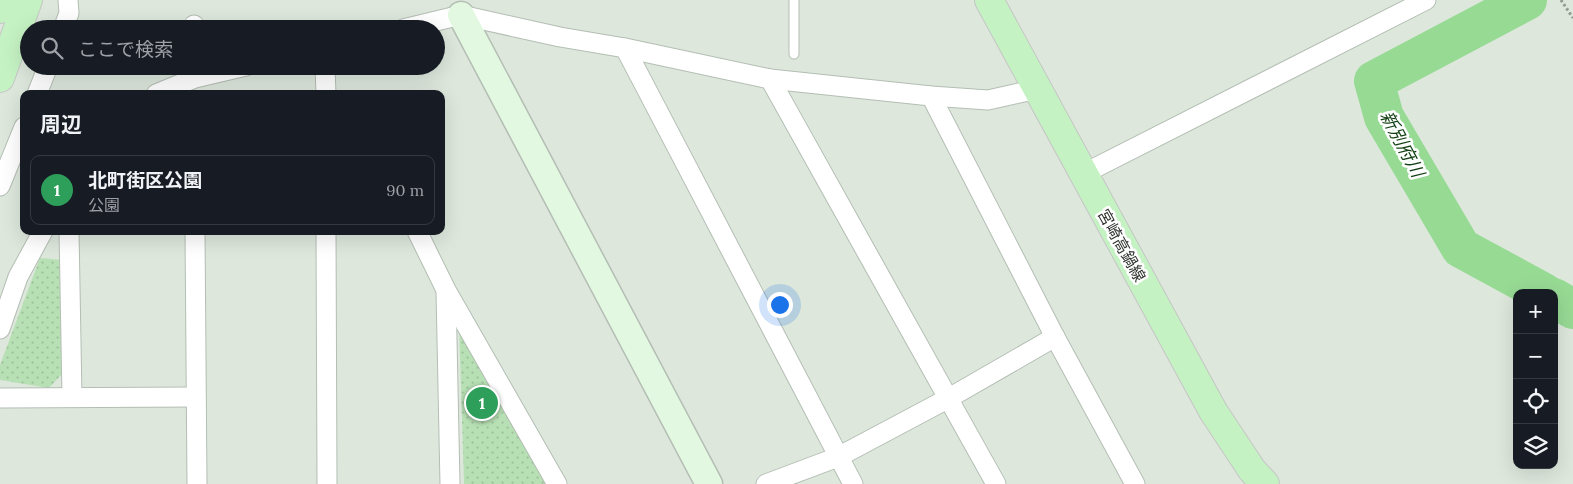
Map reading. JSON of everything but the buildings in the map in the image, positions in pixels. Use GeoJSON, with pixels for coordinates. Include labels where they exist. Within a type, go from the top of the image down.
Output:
{"type":"FeatureCollection","features":[{"type":"Feature","properties":{"kind":"main road"},"geometry":{"type":"LineString","coordinates":[[0,9],[3,0]]}},
{"type":"Feature","properties":{"kind":"main road"},"geometry":{"type":"LineString","coordinates":[[21,20],[28,0]]}},
{"type":"Feature","properties":{"kind":"main road","name":"宮崎高鍋線"},"geometry":{"type":"LineString","coordinates":[[989,0],[1082,174],[1213,411],[1252,470],[1264,484]]}},
{"type":"Feature","properties":{"kind":"main road"},"geometry":{"type":"LineString","coordinates":[[0,78],[20,22]]}},
{"type":"Feature","properties":{"kind":"street"},"geometry":{"type":"LineString","coordinates":[[66,20],[69,12],[68,0]]}},
{"type":"Feature","properties":{"kind":"street"},"geometry":{"type":"LineString","coordinates":[[1082,174],[1426,0]]}},
{"type":"Feature","properties":{"kind":"street"},"geometry":{"type":"LineString","coordinates":[[440,20],[461,15],[770,79],[988,100],[1037,89]]}},
{"type":"Feature","properties":{"kind":"street"},"geometry":{"type":"LineString","coordinates":[[461,15],[709,484]]}},
{"type":"Feature","properties":{"kind":"street"},"geometry":{"type":"LineString","coordinates":[[625,48],[853,484]]}},
{"type":"Feature","properties":{"kind":"street"},"geometry":{"type":"LineString","coordinates":[[39,90],[44,75]]}},
{"type":"Feature","properties":{"kind":"street"},"geometry":{"type":"LineString","coordinates":[[166,90],[211,75]]}},
{"type":"Feature","properties":{"kind":"street"},"geometry":{"type":"LineString","coordinates":[[770,79],[996,484]]}},
{"type":"Feature","properties":{"kind":"street"},"geometry":{"type":"LineString","coordinates":[[931,96],[1055,337],[1135,484]]}},
{"type":"Feature","properties":{"kind":"street"},"geometry":{"type":"LineString","coordinates":[[0,186],[20,137]]}},
{"type":"Feature","properties":{"kind":"street"},"geometry":{"type":"LineString","coordinates":[[0,329],[18,277],[41,235]]}},
{"type":"Feature","properties":{"kind":"street"},"geometry":{"type":"LineString","coordinates":[[68,235],[72,397]]}},
{"type":"Feature","properties":{"kind":"street"},"geometry":{"type":"LineString","coordinates":[[195,235],[197,484]]}},
{"type":"Feature","properties":{"kind":"street"},"geometry":{"type":"LineString","coordinates":[[326,235],[327,484]]}},
{"type":"Feature","properties":{"kind":"street"},"geometry":{"type":"LineString","coordinates":[[419,235],[446,290],[557,484]]}},
{"type":"Feature","properties":{"kind":"street"},"geometry":{"type":"LineString","coordinates":[[446,290],[450,484]]}},
{"type":"Feature","properties":{"kind":"street"},"geometry":{"type":"LineString","coordinates":[[766,484],[838,457],[949,398],[1055,337]]}},
{"type":"Feature","properties":{"kind":"street"},"geometry":{"type":"LineString","coordinates":[[0,398],[196,397]]}},
{"type":"Feature","properties":{"kind":"lane"},"geometry":{"type":"LineString","coordinates":[[794,0],[794,54]]}},
{"type":"Feature","properties":{"kind":"path"},"geometry":{"type":"LineString","coordinates":[[1561,0],[1573,18]]}},
{"type":"Feature","properties":{"kind":"green space"},"geometry":{"type":"Polygon","coordinates":[[[40,258],[62,260],[64,372],[49,388],[0,380],[0,365],[40,258]]]}},
{"type":"Feature","properties":{"kind":"green space"},"geometry":{"type":"Polygon","coordinates":[[[459,322],[546,484],[464,484],[459,322]]]}},
{"type":"Feature","properties":{"kind":"waterway","name":"新別府川"},"geometry":{"type":"LineString","coordinates":[[1527,0],[1374,81],[1384,117],[1461,248],[1537,289]]}},
{"type":"Feature","properties":{"kind":"waterway","name":"新別府川"},"geometry":{"type":"LineString","coordinates":[[1558,300],[1573,309]]}},
{"type":"Feature","properties":{"kind":"place","name":"北町街区公園"},"geometry":{"type":"Point","coordinates":[482,403]}}]}
